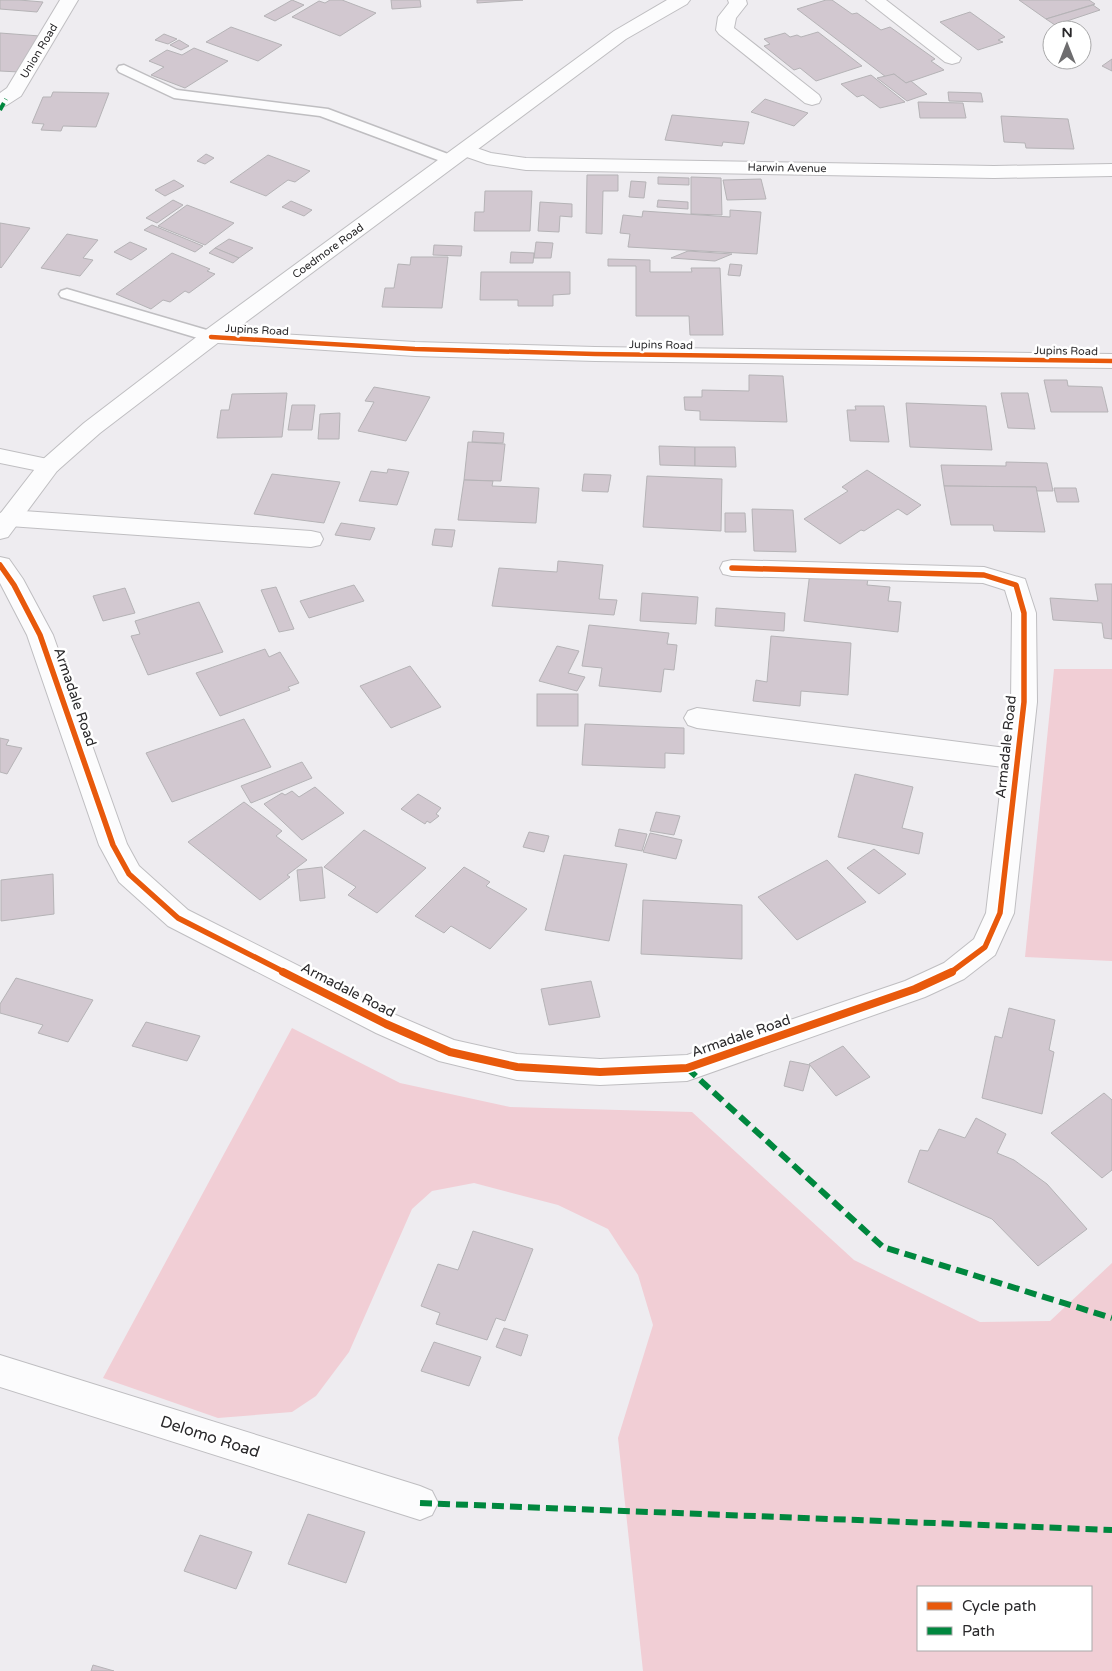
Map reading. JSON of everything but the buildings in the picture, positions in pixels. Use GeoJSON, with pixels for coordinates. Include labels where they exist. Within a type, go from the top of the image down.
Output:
{"type":"FeatureCollection","features":[{"type":"Feature","properties":{"kind":"street","name":"Union Road"},"geometry":{"type":"LineString","coordinates":[[3,100],[14,92],[69,0]]}},
{"type":"Feature","properties":{"kind":"street","name":"Coedmore Road"},"geometry":{"type":"LineString","coordinates":[[5,525],[50,466],[92,428],[211,337],[620,35],[681,0]]}},
{"type":"Feature","properties":{"kind":"street"},"geometry":{"type":"LineString","coordinates":[[737,0],[738,4],[727,17],[725,30],[812,99]]}},
{"type":"Feature","properties":{"kind":"street"},"geometry":{"type":"LineString","coordinates":[[875,0],[952,58]]}},
{"type":"Feature","properties":{"kind":"street","name":"Harwin Avenue"},"geometry":{"type":"LineString","coordinates":[[458,155],[526,164],[994,172],[1112,170]]}},
{"type":"Feature","properties":{"kind":"street","name":"Jupins Road"},"geometry":{"type":"LineString","coordinates":[[211,337],[415,349],[595,354],[1112,361]]}},
{"type":"Feature","properties":{"kind":"street"},"geometry":{"type":"LineString","coordinates":[[0,456],[50,466]]}},
{"type":"Feature","properties":{"kind":"street"},"geometry":{"type":"LineString","coordinates":[[5,525],[310,539]]}},
{"type":"Feature","properties":{"kind":"street","name":"Armadale Road"},"geometry":{"type":"LineString","coordinates":[[0,565],[14,586],[40,635],[114,845],[129,874],[178,918],[386,1024],[450,1052],[517,1067],[600,1072],[687,1068],[915,989],[954,971],[985,948],[1000,914],[1024,702],[1024,613],[1016,585],[984,575],[732,568]]}},
{"type":"Feature","properties":{"kind":"street"},"geometry":{"type":"LineString","coordinates":[[697,718],[1018,759]]}},
{"type":"Feature","properties":{"kind":"street","name":"Delomo Road"},"geometry":{"type":"LineString","coordinates":[[0,1371],[420,1503]]}},
{"type":"Feature","properties":{"kind":"lane"},"geometry":{"type":"LineString","coordinates":[[124,69],[174,94],[323,112],[458,155]]}},
{"type":"Feature","properties":{"kind":"lane"},"geometry":{"type":"LineString","coordinates":[[66,294],[211,337]]}},
{"type":"Feature","properties":{"kind":"shaded area"},"geometry":{"type":"Polygon","coordinates":[[[1054,669],[1112,669],[1112,961],[1025,957],[1054,669]]]}},
{"type":"Feature","properties":{"kind":"shaded area"},"geometry":{"type":"Polygon","coordinates":[[[292,1028],[400,1083],[510,1107],[692,1112],[854,1260],[980,1322],[1050,1321],[1112,1263],[1112,1671],[643,1671],[618,1438],[653,1325],[638,1275],[608,1229],[558,1205],[474,1183],[432,1191],[412,1209],[349,1352],[316,1396],[292,1412],[218,1418],[103,1378],[292,1028]]]}},
{"type":"Feature","properties":{"kind":"marked path"},"geometry":{"type":"LineString","coordinates":[[0,110],[6,99]]}},
{"type":"Feature","properties":{"kind":"marked path"},"geometry":{"type":"LineString","coordinates":[[687,1068],[883,1247],[1112,1318]]}},
{"type":"Feature","properties":{"kind":"marked path"},"geometry":{"type":"LineString","coordinates":[[420,1503],[1112,1530]]}},
{"type":"Feature","properties":{"kind":"cycle path"},"geometry":{"type":"LineString","coordinates":[[211,337],[415,349],[595,354],[1112,361]]}},
{"type":"Feature","properties":{"kind":"cycle path"},"geometry":{"type":"LineString","coordinates":[[0,565],[14,585],[40,635],[113,845],[129,874],[178,918],[386,1024],[450,1052],[517,1067],[600,1072],[687,1068],[915,989],[954,971],[985,947],[1000,913],[1024,702],[1024,613],[1016,585],[984,575],[732,568]]}}]}
